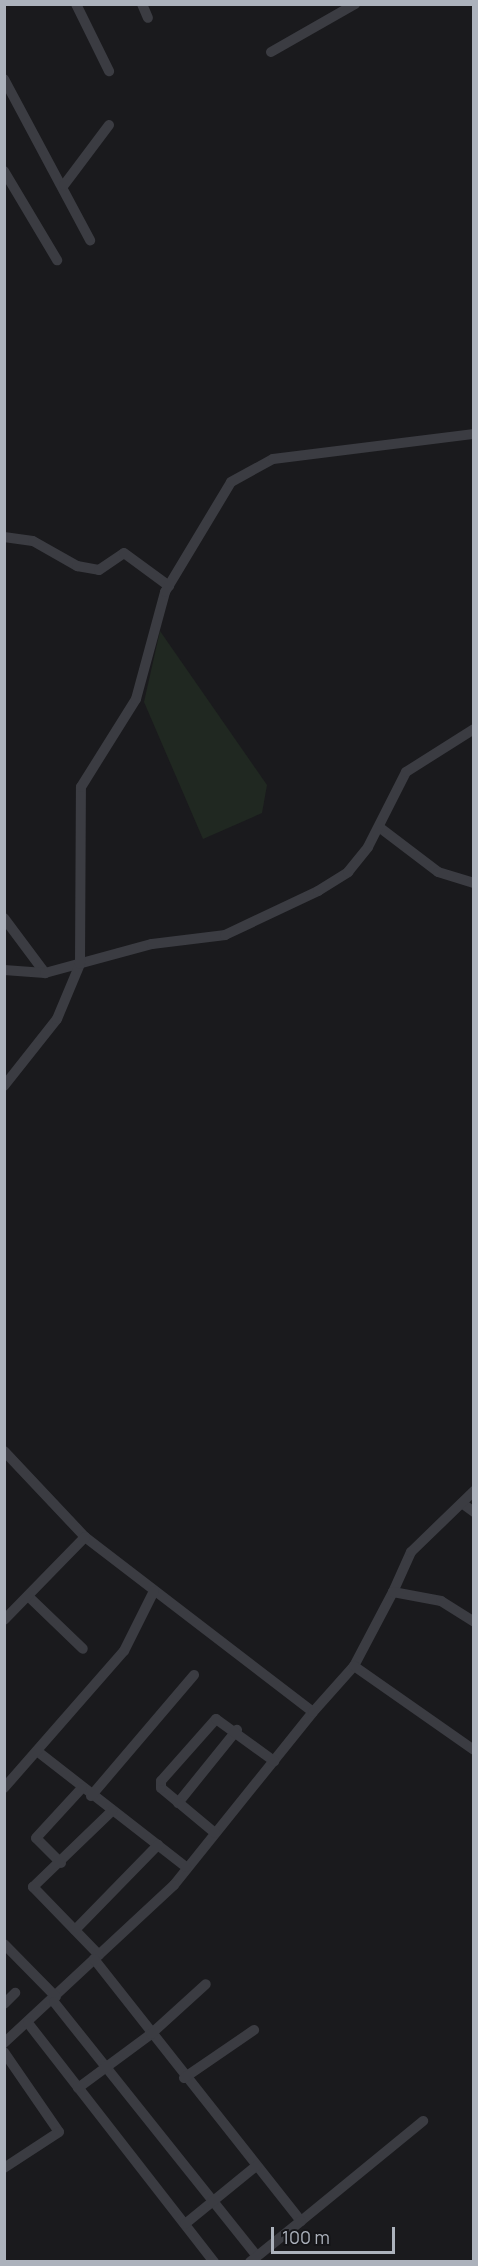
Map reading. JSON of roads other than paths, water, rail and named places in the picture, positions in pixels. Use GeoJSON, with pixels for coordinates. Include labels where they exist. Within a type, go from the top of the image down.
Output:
{"type":"FeatureCollection","features":[{"type":"Feature","properties":{"kind":"street"},"geometry":{"type":"LineString","coordinates":[[76,4],[109,71]]}},
{"type":"Feature","properties":{"kind":"street"},"geometry":{"type":"LineString","coordinates":[[142,4],[148,18]]}},
{"type":"Feature","properties":{"kind":"street"},"geometry":{"type":"LineString","coordinates":[[271,52],[355,4]]}},
{"type":"Feature","properties":{"kind":"street"},"geometry":{"type":"LineString","coordinates":[[4,79],[64,185],[90,240]]}},
{"type":"Feature","properties":{"kind":"street"},"geometry":{"type":"LineString","coordinates":[[64,185],[109,125]]}},
{"type":"Feature","properties":{"kind":"street"},"geometry":{"type":"LineString","coordinates":[[4,171],[57,260]]}},
{"type":"Feature","properties":{"kind":"street"},"geometry":{"type":"LineString","coordinates":[[4,1086],[57,1019],[80,964],[81,787],[136,699],[169,586],[231,482],[273,459],[474,434]]}},
{"type":"Feature","properties":{"kind":"street"},"geometry":{"type":"LineString","coordinates":[[4,537],[33,541],[76,566],[99,570],[124,554],[169,586]]}},
{"type":"Feature","properties":{"kind":"street"},"geometry":{"type":"LineString","coordinates":[[4,970],[45,973],[245,927],[348,872],[379,827],[406,772],[474,729]]}},
{"type":"Feature","properties":{"kind":"street"},"geometry":{"type":"LineString","coordinates":[[379,827],[438,872],[474,883]]}},
{"type":"Feature","properties":{"kind":"street"},"geometry":{"type":"LineString","coordinates":[[4,918],[45,973]]}},
{"type":"Feature","properties":{"kind":"street"},"geometry":{"type":"LineString","coordinates":[[4,1451],[85,1537],[313,1712]]}},
{"type":"Feature","properties":{"kind":"street"},"geometry":{"type":"LineString","coordinates":[[4,2043],[55,1999],[186,1867],[215,1833],[313,1712],[354,1666],[411,1552],[474,1491]]}},
{"type":"Feature","properties":{"kind":"street"},"geometry":{"type":"LineString","coordinates":[[462,1504],[474,1512]]}},
{"type":"Feature","properties":{"kind":"street"},"geometry":{"type":"LineString","coordinates":[[4,1620],[10,1609],[28,1596],[85,1537]]}},
{"type":"Feature","properties":{"kind":"street"},"geometry":{"type":"LineString","coordinates":[[4,1788],[124,1652],[154,1591]]}},
{"type":"Feature","properties":{"kind":"street"},"geometry":{"type":"LineString","coordinates":[[393,1592],[441,1601],[474,1622]]}},
{"type":"Feature","properties":{"kind":"street"},"geometry":{"type":"LineString","coordinates":[[28,1596],[83,1649]]}},
{"type":"Feature","properties":{"kind":"street"},"geometry":{"type":"LineString","coordinates":[[354,1666],[474,1750]]}},
{"type":"Feature","properties":{"kind":"street"},"geometry":{"type":"LineString","coordinates":[[91,1796],[194,1676]]}},
{"type":"Feature","properties":{"kind":"street"},"geometry":{"type":"LineString","coordinates":[[215,1833],[161,1788],[161,1781],[216,1719],[237,1730],[274,1761]]}},
{"type":"Feature","properties":{"kind":"street"},"geometry":{"type":"LineString","coordinates":[[178,1803],[237,1730]]}},
{"type":"Feature","properties":{"kind":"street"},"geometry":{"type":"LineString","coordinates":[[37,1751],[91,1796],[186,1867]]}},
{"type":"Feature","properties":{"kind":"street"},"geometry":{"type":"LineString","coordinates":[[61,1863],[36,1838],[82,1788]]}},
{"type":"Feature","properties":{"kind":"street"},"geometry":{"type":"LineString","coordinates":[[112,1811],[61,1863],[33,1887],[75,1930],[97,1957],[184,2078],[301,2221]]}},
{"type":"Feature","properties":{"kind":"street"},"geometry":{"type":"LineString","coordinates":[[75,1930],[158,1845]]}},
{"type":"Feature","properties":{"kind":"street"},"geometry":{"type":"LineString","coordinates":[[4,1944],[55,1999],[105,2066],[214,2200],[254,2259],[423,2121]]}},
{"type":"Feature","properties":{"kind":"street"},"geometry":{"type":"LineString","coordinates":[[78,2088],[151,2034],[206,1984]]}},
{"type":"Feature","properties":{"kind":"street"},"geometry":{"type":"LineString","coordinates":[[4,2004],[15,1993]]}},
{"type":"Feature","properties":{"kind":"street"},"geometry":{"type":"LineString","coordinates":[[28,2023],[214,2262]]}},
{"type":"Feature","properties":{"kind":"street"},"geometry":{"type":"LineString","coordinates":[[184,2078],[254,2030]]}},
{"type":"Feature","properties":{"kind":"street"},"geometry":{"type":"LineString","coordinates":[[4,2052],[59,2132],[4,2168]]}},
{"type":"Feature","properties":{"kind":"street"},"geometry":{"type":"LineString","coordinates":[[185,2224],[256,2166]]}}]}
